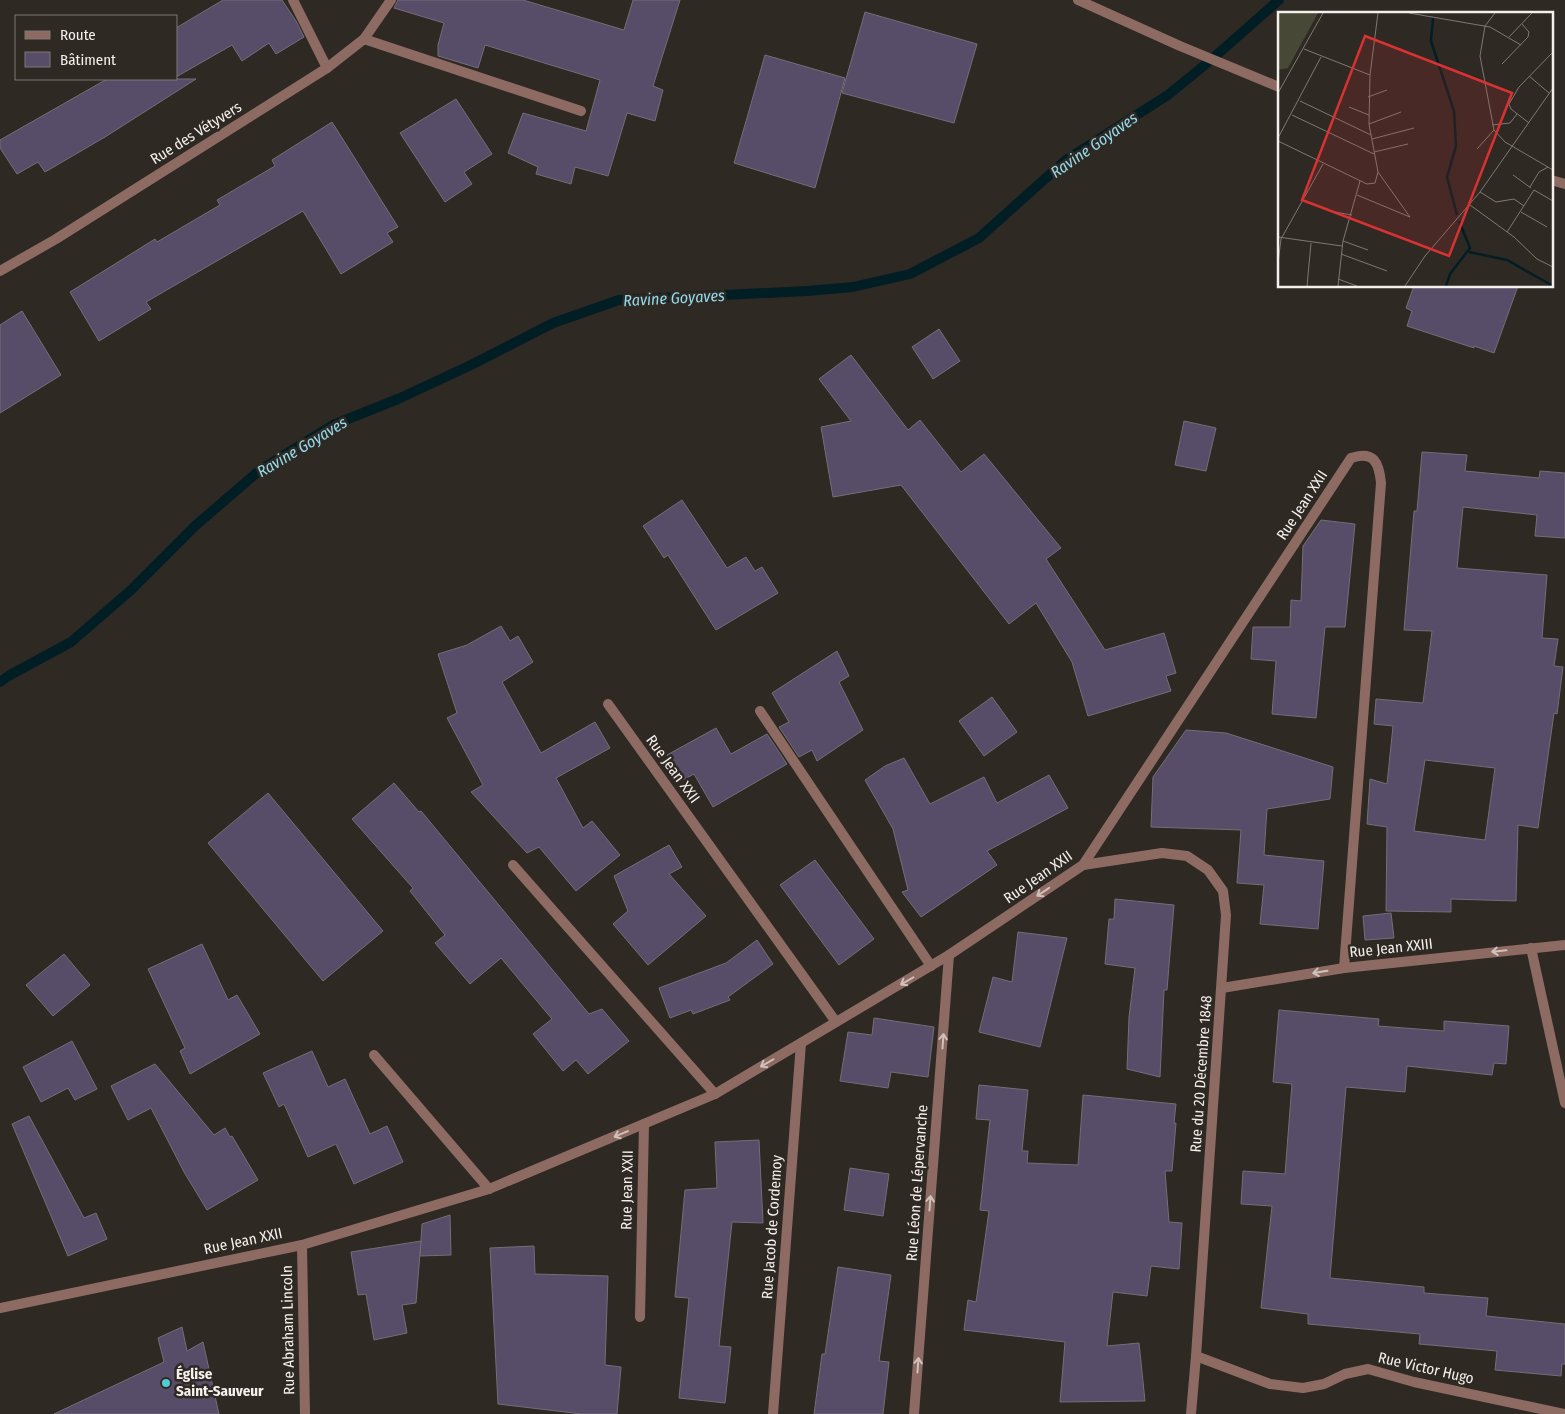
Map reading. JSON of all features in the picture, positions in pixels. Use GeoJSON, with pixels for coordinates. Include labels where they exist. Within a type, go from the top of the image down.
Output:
{"type":"FeatureCollection","features":[{"type":"Feature","properties":{"kind":"street"},"geometry":{"type":"LineString","coordinates":[[293,0],[327,68]]}},
{"type":"Feature","properties":{"kind":"street","name":"Rue des Vétyvers"},"geometry":{"type":"LineString","coordinates":[[0,271],[56,239],[327,68],[364,39],[392,0]]}},
{"type":"Feature","properties":{"kind":"street"},"geometry":{"type":"LineString","coordinates":[[1078,0],[1180,46],[1278,87]]}},
{"type":"Feature","properties":{"kind":"street"},"geometry":{"type":"LineString","coordinates":[[364,39],[581,111]]}},
{"type":"Feature","properties":{"kind":"street"},"geometry":{"type":"LineString","coordinates":[[1552,180],[1565,184]]}},
{"type":"Feature","properties":{"kind":"street","name":"Rue Jean XXII"},"geometry":{"type":"LineString","coordinates":[[0,1308],[302,1244],[489,1189],[714,1094],[949,955],[1084,865],[1351,458],[1362,454],[1372,458],[1380,468],[1381,483],[1344,968]]}},
{"type":"Feature","properties":{"kind":"street","name":"Rue Jean XXII"},"geometry":{"type":"LineString","coordinates":[[608,704],[836,1022]]}},
{"type":"Feature","properties":{"kind":"street"},"geometry":{"type":"LineString","coordinates":[[760,710],[931,966]]}},
{"type":"Feature","properties":{"kind":"street","name":"Rue du 20 Décembre 1848"},"geometry":{"type":"LineString","coordinates":[[1084,865],[1162,853],[1188,856],[1208,870],[1223,891],[1226,915],[1222,988],[1191,1414]]}},
{"type":"Feature","properties":{"kind":"street"},"geometry":{"type":"LineString","coordinates":[[514,865],[714,1094]]}},
{"type":"Feature","properties":{"kind":"street","name":"Rue Jean XXIII"},"geometry":{"type":"LineString","coordinates":[[1222,988],[1344,968],[1565,945]]}},
{"type":"Feature","properties":{"kind":"street"},"geometry":{"type":"LineString","coordinates":[[1531,948],[1565,1103]]}},
{"type":"Feature","properties":{"kind":"street","name":"Rue Léon de Lépervanche"},"geometry":{"type":"LineString","coordinates":[[914,1414],[949,955]]}},
{"type":"Feature","properties":{"kind":"street","name":"Rue Jacob de Cordemoy"},"geometry":{"type":"LineString","coordinates":[[772,1414],[801,1043]]}},
{"type":"Feature","properties":{"kind":"street"},"geometry":{"type":"LineString","coordinates":[[374,1055],[489,1189]]}},
{"type":"Feature","properties":{"kind":"street","name":"Rue Jean XXII"},"geometry":{"type":"LineString","coordinates":[[640,1318],[644,1124]]}},
{"type":"Feature","properties":{"kind":"street","name":"Rue Abraham Lincoln"},"geometry":{"type":"LineString","coordinates":[[302,1244],[305,1414]]}},
{"type":"Feature","properties":{"kind":"street","name":"Rue Victor Hugo"},"geometry":{"type":"LineString","coordinates":[[1196,1356],[1270,1384],[1304,1388],[1324,1384],[1345,1374],[1368,1369],[1414,1382],[1564,1414]]}},
{"type":"Feature","properties":{"kind":"building"},"geometry":{"type":"Polygon","coordinates":[[[223,0],[282,0],[304,37],[276,54],[269,43],[242,61],[232,45],[178,76],[178,27],[223,0]]]}},
{"type":"Feature","properties":{"kind":"building"},"geometry":{"type":"Polygon","coordinates":[[[398,0],[523,0],[624,30],[633,0],[680,0],[653,86],[663,90],[655,121],[627,113],[608,176],[575,167],[571,184],[536,174],[538,167],[508,153],[523,113],[586,131],[600,80],[485,45],[478,68],[438,56],[438,45],[444,23],[394,8],[398,0]]]}},
{"type":"Feature","properties":{"kind":"building"},"geometry":{"type":"Polygon","coordinates":[[[865,12],[977,44],[954,123],[842,93],[865,12]]]}},
{"type":"Feature","properties":{"kind":"building"},"geometry":{"type":"Polygon","coordinates":[[[765,55],[845,78],[815,188],[734,163],[765,55]]]}},
{"type":"Feature","properties":{"kind":"building"},"geometry":{"type":"Polygon","coordinates":[[[196,79],[105,137],[45,172],[38,162],[17,174],[0,148],[0,140],[105,80],[196,79]]]}},
{"type":"Feature","properties":{"kind":"building"},"geometry":{"type":"Polygon","coordinates":[[[456,99],[492,154],[464,172],[472,184],[445,202],[400,133],[456,99]]]}},
{"type":"Feature","properties":{"kind":"building"},"geometry":{"type":"Polygon","coordinates":[[[332,122],[398,227],[387,233],[393,242],[341,274],[303,211],[146,302],[151,309],[99,341],[70,292],[155,239],[157,242],[220,205],[217,200],[275,166],[272,160],[332,122]]]}},
{"type":"Feature","properties":{"kind":"building"},"geometry":{"type":"Polygon","coordinates":[[[1413,288],[1517,288],[1494,353],[1407,326],[1412,311],[1406,308],[1413,288]]]}},
{"type":"Feature","properties":{"kind":"building"},"geometry":{"type":"Polygon","coordinates":[[[22,311],[61,375],[0,413],[0,325],[22,311]]]}},
{"type":"Feature","properties":{"kind":"building"},"geometry":{"type":"Polygon","coordinates":[[[939,329],[960,361],[933,379],[912,347],[939,329]]]}},
{"type":"Feature","properties":{"kind":"building"},"geometry":{"type":"Polygon","coordinates":[[[851,355],[908,430],[920,420],[961,472],[984,454],[1061,548],[1046,559],[1105,650],[1164,633],[1176,673],[1166,676],[1171,691],[1088,716],[1072,662],[1036,603],[1009,624],[901,485],[833,497],[821,427],[851,421],[819,379],[851,355]]]}},
{"type":"Feature","properties":{"kind":"building"},"geometry":{"type":"Polygon","coordinates":[[[1184,421],[1216,428],[1206,471],[1175,465],[1184,421]]]}},
{"type":"Feature","properties":{"kind":"building"},"geometry":{"type":"Polygon","coordinates":[[[1422,452],[1467,455],[1465,471],[1539,478],[1540,471],[1565,473],[1565,538],[1535,536],[1537,515],[1463,507],[1457,568],[1547,575],[1542,638],[1558,639],[1554,666],[1563,667],[1557,714],[1554,713],[1538,828],[1518,825],[1516,901],[1451,899],[1451,912],[1386,911],[1387,827],[1367,824],[1370,779],[1387,784],[1393,726],[1374,724],[1376,699],[1423,703],[1432,631],[1404,630],[1414,511],[1417,511],[1422,452]],[[1425,760],[1414,831],[1485,840],[1495,768],[1425,760]]]}},
{"type":"Feature","properties":{"kind":"building"},"geometry":{"type":"Polygon","coordinates":[[[682,500],[727,568],[746,557],[755,571],[762,567],[778,593],[716,630],[668,555],[664,558],[643,526],[682,500]]]}},
{"type":"Feature","properties":{"kind":"building"},"geometry":{"type":"Polygon","coordinates":[[[1321,520],[1355,524],[1345,627],[1325,627],[1316,718],[1272,714],[1276,661],[1251,659],[1253,627],[1290,627],[1291,600],[1301,601],[1303,546],[1321,520]]]}},
{"type":"Feature","properties":{"kind":"building"},"geometry":{"type":"Polygon","coordinates":[[[501,626],[510,641],[518,636],[533,662],[502,682],[541,753],[595,722],[610,748],[556,778],[583,828],[592,821],[620,855],[576,891],[539,847],[527,853],[471,792],[483,785],[447,718],[457,713],[438,654],[467,645],[501,626]]]}},
{"type":"Feature","properties":{"kind":"building"},"geometry":{"type":"Polygon","coordinates":[[[837,651],[849,676],[839,682],[863,730],[817,761],[812,750],[799,757],[779,727],[789,722],[772,693],[837,651]]]}},
{"type":"Feature","properties":{"kind":"building"},"geometry":{"type":"Polygon","coordinates":[[[992,697],[1017,732],[984,756],[959,721],[992,697]]]}},
{"type":"Feature","properties":{"kind":"building"},"geometry":{"type":"Polygon","coordinates":[[[716,728],[731,754],[767,734],[787,764],[713,807],[694,774],[681,781],[667,755],[716,728]]]}},
{"type":"Feature","properties":{"kind":"building"},"geometry":{"type":"Polygon","coordinates":[[[1186,730],[1226,733],[1333,767],[1330,799],[1267,809],[1264,855],[1324,861],[1318,929],[1260,924],[1264,885],[1237,883],[1241,830],[1151,827],[1153,777],[1186,730]]]}},
{"type":"Feature","properties":{"kind":"building"},"geometry":{"type":"Polygon","coordinates":[[[904,758],[930,804],[984,777],[997,803],[1049,775],[1068,808],[987,851],[997,865],[921,917],[902,892],[908,890],[893,829],[865,780],[885,766],[904,758]]]}},
{"type":"Feature","properties":{"kind":"building"},"geometry":{"type":"Polygon","coordinates":[[[394,783],[419,812],[421,811],[589,1014],[602,1009],[629,1041],[588,1074],[576,1060],[563,1071],[533,1034],[552,1019],[501,958],[470,984],[435,943],[445,935],[410,891],[413,888],[352,819],[394,783]]]}},
{"type":"Feature","properties":{"kind":"building"},"geometry":{"type":"Polygon","coordinates":[[[268,793],[383,931],[323,981],[208,843],[268,793]]]}},
{"type":"Feature","properties":{"kind":"building"},"geometry":{"type":"Polygon","coordinates":[[[669,845],[682,867],[669,874],[706,916],[648,965],[613,924],[628,911],[614,876],[669,845]]]}},
{"type":"Feature","properties":{"kind":"building"},"geometry":{"type":"Polygon","coordinates":[[[815,860],[874,939],[839,965],[780,885],[815,860]]]}},
{"type":"Feature","properties":{"kind":"building"},"geometry":{"type":"Polygon","coordinates":[[[1115,899],[1174,905],[1167,990],[1164,990],[1160,1077],[1127,1069],[1129,1017],[1135,968],[1105,964],[1109,919],[1114,919],[1115,899]]]}},
{"type":"Feature","properties":{"kind":"building"},"geometry":{"type":"Polygon","coordinates":[[[1391,913],[1394,938],[1365,940],[1363,916],[1391,913]]]}},
{"type":"Feature","properties":{"kind":"building"},"geometry":{"type":"Polygon","coordinates":[[[1018,932],[1067,938],[1040,1047],[979,1032],[993,977],[1012,982],[1018,932]]]}},
{"type":"Feature","properties":{"kind":"building"},"geometry":{"type":"Polygon","coordinates":[[[757,940],[773,964],[728,997],[730,1000],[693,1014],[691,1010],[670,1018],[659,988],[726,963],[757,940]]]}},
{"type":"Feature","properties":{"kind":"building"},"geometry":{"type":"Polygon","coordinates":[[[202,944],[228,1000],[237,995],[260,1034],[190,1074],[180,1051],[185,1048],[148,969],[202,944]]]}},
{"type":"Feature","properties":{"kind":"building"},"geometry":{"type":"Polygon","coordinates":[[[64,954],[90,985],[53,1016],[26,985],[64,954]]]}},
{"type":"Feature","properties":{"kind":"building"},"geometry":{"type":"Polygon","coordinates":[[[1279,1010],[1379,1019],[1378,1026],[1444,1031],[1444,1021],[1509,1026],[1506,1064],[1494,1063],[1492,1075],[1407,1066],[1405,1092],[1346,1087],[1330,1278],[1424,1287],[1424,1293],[1488,1298],[1486,1316],[1565,1324],[1565,1364],[1562,1364],[1561,1376],[1495,1370],[1497,1351],[1419,1344],[1420,1334],[1308,1324],[1308,1314],[1261,1308],[1272,1206],[1241,1204],[1243,1171],[1285,1174],[1292,1084],[1273,1082],[1279,1010]]]}},
{"type":"Feature","properties":{"kind":"building"},"geometry":{"type":"Polygon","coordinates":[[[874,1018],[934,1027],[928,1077],[891,1072],[888,1088],[840,1081],[848,1032],[872,1035],[874,1018]]]}},
{"type":"Feature","properties":{"kind":"building"},"geometry":{"type":"Polygon","coordinates":[[[72,1041],[97,1089],[75,1100],[68,1088],[41,1102],[23,1067],[72,1041]]]}},
{"type":"Feature","properties":{"kind":"building"},"geometry":{"type":"Polygon","coordinates":[[[312,1051],[328,1087],[345,1079],[370,1134],[387,1126],[403,1162],[354,1184],[336,1144],[308,1157],[284,1104],[279,1107],[263,1073],[312,1051]]]}},
{"type":"Feature","properties":{"kind":"building"},"geometry":{"type":"Polygon","coordinates":[[[155,1064],[214,1135],[225,1128],[230,1137],[232,1136],[258,1180],[207,1210],[184,1172],[151,1108],[128,1120],[111,1086],[155,1064]]]}},
{"type":"Feature","properties":{"kind":"building"},"geometry":{"type":"Polygon","coordinates":[[[979,1085],[1028,1090],[1022,1151],[1028,1151],[1027,1163],[1078,1165],[1083,1095],[1176,1104],[1172,1171],[1165,1171],[1169,1222],[1182,1223],[1179,1269],[1151,1266],[1147,1296],[1113,1292],[1107,1346],[1139,1343],[1145,1401],[1060,1402],[1065,1342],[964,1330],[968,1300],[976,1302],[989,1211],[980,1210],[990,1120],[976,1119],[979,1085]]]}},
{"type":"Feature","properties":{"kind":"building"},"geometry":{"type":"Polygon","coordinates":[[[29,1116],[84,1218],[96,1213],[107,1239],[68,1256],[12,1124],[29,1116]]]}},
{"type":"Feature","properties":{"kind":"building"},"geometry":{"type":"Polygon","coordinates":[[[759,1140],[763,1223],[732,1222],[719,1346],[731,1347],[725,1403],[679,1398],[689,1298],[675,1297],[685,1190],[717,1188],[715,1142],[759,1140]]]}},
{"type":"Feature","properties":{"kind":"building"},"geometry":{"type":"Polygon","coordinates":[[[850,1168],[889,1174],[883,1216],[844,1210],[850,1168]]]}},
{"type":"Feature","properties":{"kind":"building"},"geometry":{"type":"Polygon","coordinates":[[[450,1215],[451,1255],[420,1256],[422,1224],[450,1215]]]}},
{"type":"Feature","properties":{"kind":"building"},"geometry":{"type":"Polygon","coordinates":[[[421,1241],[416,1303],[402,1305],[407,1333],[374,1340],[366,1294],[358,1295],[351,1252],[421,1241]]]}},
{"type":"Feature","properties":{"kind":"building"},"geometry":{"type":"Polygon","coordinates":[[[534,1246],[535,1274],[608,1276],[605,1365],[621,1367],[617,1414],[582,1414],[498,1404],[490,1248],[534,1246]]]}},
{"type":"Feature","properties":{"kind":"building"},"geometry":{"type":"Polygon","coordinates":[[[838,1267],[891,1275],[879,1361],[889,1362],[883,1414],[814,1414],[822,1354],[825,1354],[838,1267]]]}},
{"type":"Feature","properties":{"kind":"building","name":"Église Saint-Sauveur"},"geometry":{"type":"Polygon","coordinates":[[[182,1327],[187,1351],[203,1342],[219,1414],[54,1414],[164,1362],[158,1338],[182,1327]]]}},
{"type":"Feature","properties":{"kind":"waterway","name":"Ravine Goyaves"},"geometry":{"type":"LineString","coordinates":[[0,682],[71,642],[131,590],[195,526],[260,470],[333,425],[398,399],[471,365],[553,323],[619,300],[853,287],[910,274],[979,238],[1066,160],[1168,95],[1279,0]]}},
{"type":"Feature","properties":{"kind":"place","name":"Église Saint-Sauveur"},"geometry":{"type":"Point","coordinates":[166,1383]}}]}
